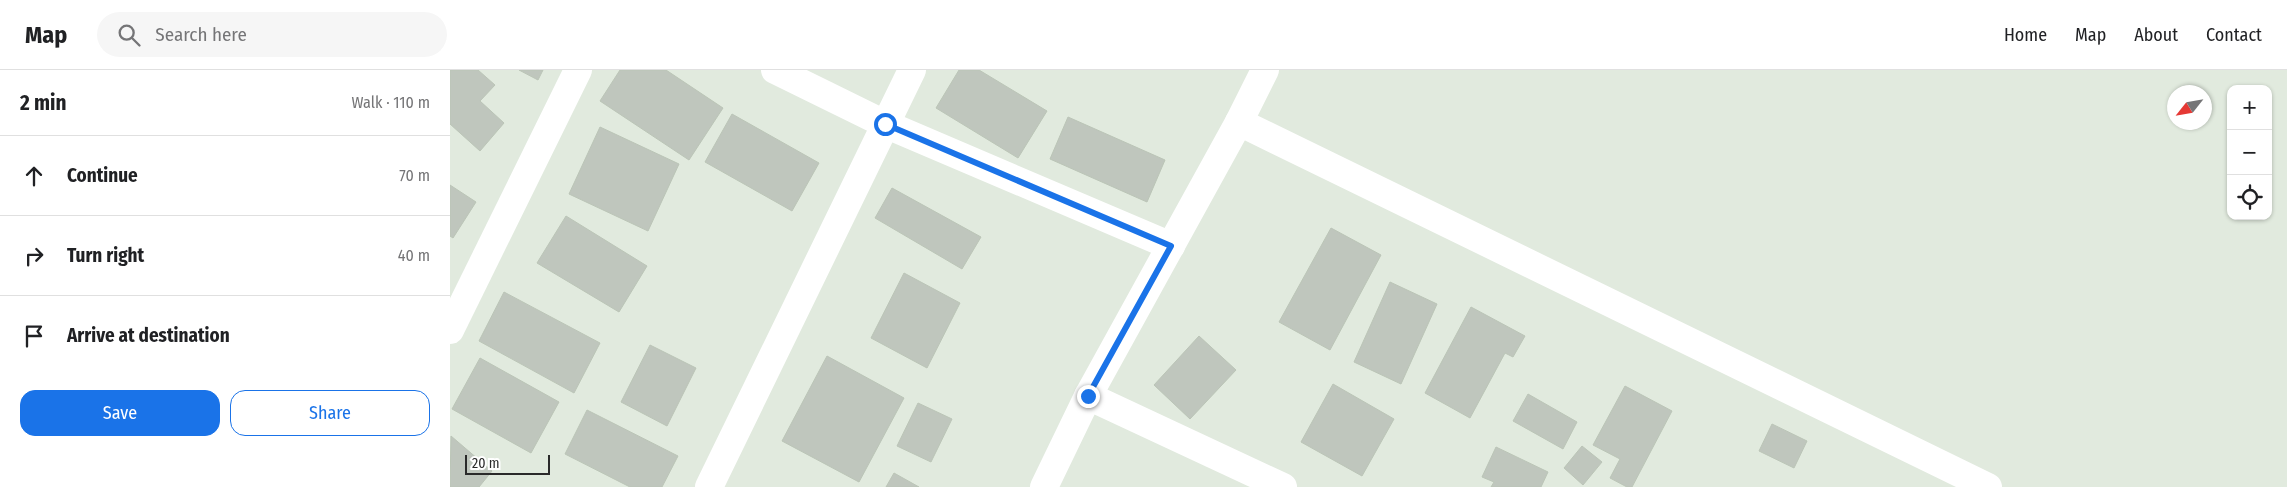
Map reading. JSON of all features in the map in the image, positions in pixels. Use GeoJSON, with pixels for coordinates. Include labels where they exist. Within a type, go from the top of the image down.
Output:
{"type":"FeatureCollection","features":[{"type":"Feature","properties":{"kind":"street"},"geometry":{"type":"LineString","coordinates":[[450,330],[578,70]]}},
{"type":"Feature","properties":{"kind":"street"},"geometry":{"type":"LineString","coordinates":[[775,70],[885,124],[1171,246]]}},
{"type":"Feature","properties":{"kind":"street"},"geometry":{"type":"LineString","coordinates":[[709,487],[912,70]]}},
{"type":"Feature","properties":{"kind":"street"},"geometry":{"type":"LineString","coordinates":[[1044,487],[1088,396],[1239,122],[1265,70]]}},
{"type":"Feature","properties":{"kind":"street"},"geometry":{"type":"LineString","coordinates":[[1239,122],[1988,487]]}},
{"type":"Feature","properties":{"kind":"street"},"geometry":{"type":"LineString","coordinates":[[1088,396],[1283,487]]}},
{"type":"Feature","properties":{"kind":"building"},"geometry":{"type":"Polygon","coordinates":[[[450,70],[478,70],[495,85],[480,101],[504,123],[480,151],[450,124],[450,70]]]}},
{"type":"Feature","properties":{"kind":"building"},"geometry":{"type":"Polygon","coordinates":[[[519,70],[543,70],[538,80],[519,70]]]}},
{"type":"Feature","properties":{"kind":"building"},"geometry":{"type":"Polygon","coordinates":[[[620,70],[666,70],[723,108],[689,160],[600,101],[620,70]]]}},
{"type":"Feature","properties":{"kind":"building"},"geometry":{"type":"Polygon","coordinates":[[[959,70],[979,70],[1047,111],[1018,158],[936,108],[959,70]]]}},
{"type":"Feature","properties":{"kind":"building"},"geometry":{"type":"Polygon","coordinates":[[[732,114],[819,163],[792,211],[705,162],[732,114]]]}},
{"type":"Feature","properties":{"kind":"building"},"geometry":{"type":"Polygon","coordinates":[[[1068,117],[1165,160],[1147,202],[1050,159],[1068,117]]]}},
{"type":"Feature","properties":{"kind":"building"},"geometry":{"type":"Polygon","coordinates":[[[600,127],[679,164],[648,231],[569,194],[600,127]]]}},
{"type":"Feature","properties":{"kind":"building"},"geometry":{"type":"Polygon","coordinates":[[[450,185],[476,202],[453,238],[450,236],[450,185]]]}},
{"type":"Feature","properties":{"kind":"building"},"geometry":{"type":"Polygon","coordinates":[[[892,188],[981,237],[962,269],[875,218],[892,188]]]}},
{"type":"Feature","properties":{"kind":"building"},"geometry":{"type":"Polygon","coordinates":[[[566,216],[647,266],[619,312],[537,263],[566,216]]]}},
{"type":"Feature","properties":{"kind":"building"},"geometry":{"type":"Polygon","coordinates":[[[1331,228],[1381,255],[1330,350],[1279,322],[1331,228]]]}},
{"type":"Feature","properties":{"kind":"building"},"geometry":{"type":"Polygon","coordinates":[[[904,273],[960,303],[927,368],[871,338],[904,273]]]}},
{"type":"Feature","properties":{"kind":"building"},"geometry":{"type":"Polygon","coordinates":[[[1390,282],[1437,304],[1401,384],[1354,362],[1390,282]]]}},
{"type":"Feature","properties":{"kind":"building"},"geometry":{"type":"Polygon","coordinates":[[[504,292],[600,343],[574,393],[479,341],[504,292]]]}},
{"type":"Feature","properties":{"kind":"building"},"geometry":{"type":"Polygon","coordinates":[[[1471,307],[1525,336],[1513,357],[1505,353],[1470,418],[1425,393],[1471,307]]]}},
{"type":"Feature","properties":{"kind":"building"},"geometry":{"type":"Polygon","coordinates":[[[1199,336],[1236,370],[1190,419],[1154,385],[1199,336]]]}},
{"type":"Feature","properties":{"kind":"building"},"geometry":{"type":"Polygon","coordinates":[[[650,345],[696,368],[667,426],[621,402],[650,345]]]}},
{"type":"Feature","properties":{"kind":"building"},"geometry":{"type":"Polygon","coordinates":[[[827,356],[904,398],[859,482],[782,441],[827,356]]]}},
{"type":"Feature","properties":{"kind":"building"},"geometry":{"type":"Polygon","coordinates":[[[480,358],[559,402],[531,453],[452,409],[480,358]]]}},
{"type":"Feature","properties":{"kind":"building"},"geometry":{"type":"Polygon","coordinates":[[[1333,384],[1394,419],[1362,476],[1301,442],[1333,384]]]}},
{"type":"Feature","properties":{"kind":"building"},"geometry":{"type":"Polygon","coordinates":[[[1625,386],[1672,411],[1632,487],[1627,487],[1610,478],[1620,459],[1593,445],[1625,386]]]}},
{"type":"Feature","properties":{"kind":"building"},"geometry":{"type":"Polygon","coordinates":[[[1528,394],[1577,422],[1563,449],[1513,421],[1528,394]]]}},
{"type":"Feature","properties":{"kind":"building"},"geometry":{"type":"Polygon","coordinates":[[[918,403],[952,419],[931,462],[897,446],[918,403]]]}},
{"type":"Feature","properties":{"kind":"building"},"geometry":{"type":"Polygon","coordinates":[[[587,410],[678,456],[662,487],[630,487],[565,454],[587,410]]]}},
{"type":"Feature","properties":{"kind":"building"},"geometry":{"type":"Polygon","coordinates":[[[1772,424],[1807,441],[1794,468],[1759,451],[1772,424]]]}},
{"type":"Feature","properties":{"kind":"building"},"geometry":{"type":"Polygon","coordinates":[[[451,436],[492,471],[479,487],[450,487],[451,436]]]}},
{"type":"Feature","properties":{"kind":"building"},"geometry":{"type":"Polygon","coordinates":[[[1582,446],[1602,462],[1583,485],[1564,468],[1582,446]]]}},
{"type":"Feature","properties":{"kind":"building"},"geometry":{"type":"Polygon","coordinates":[[[1496,447],[1548,472],[1541,487],[1491,487],[1494,482],[1482,477],[1496,447]]]}},
{"type":"Feature","properties":{"kind":"building"},"geometry":{"type":"Polygon","coordinates":[[[894,473],[919,487],[886,487],[894,473]]]}},
{"type":"Feature","properties":{"kind":"route"},"geometry":{"type":"LineString","coordinates":[[885,124],[1171,246],[1088,396]]}}]}
